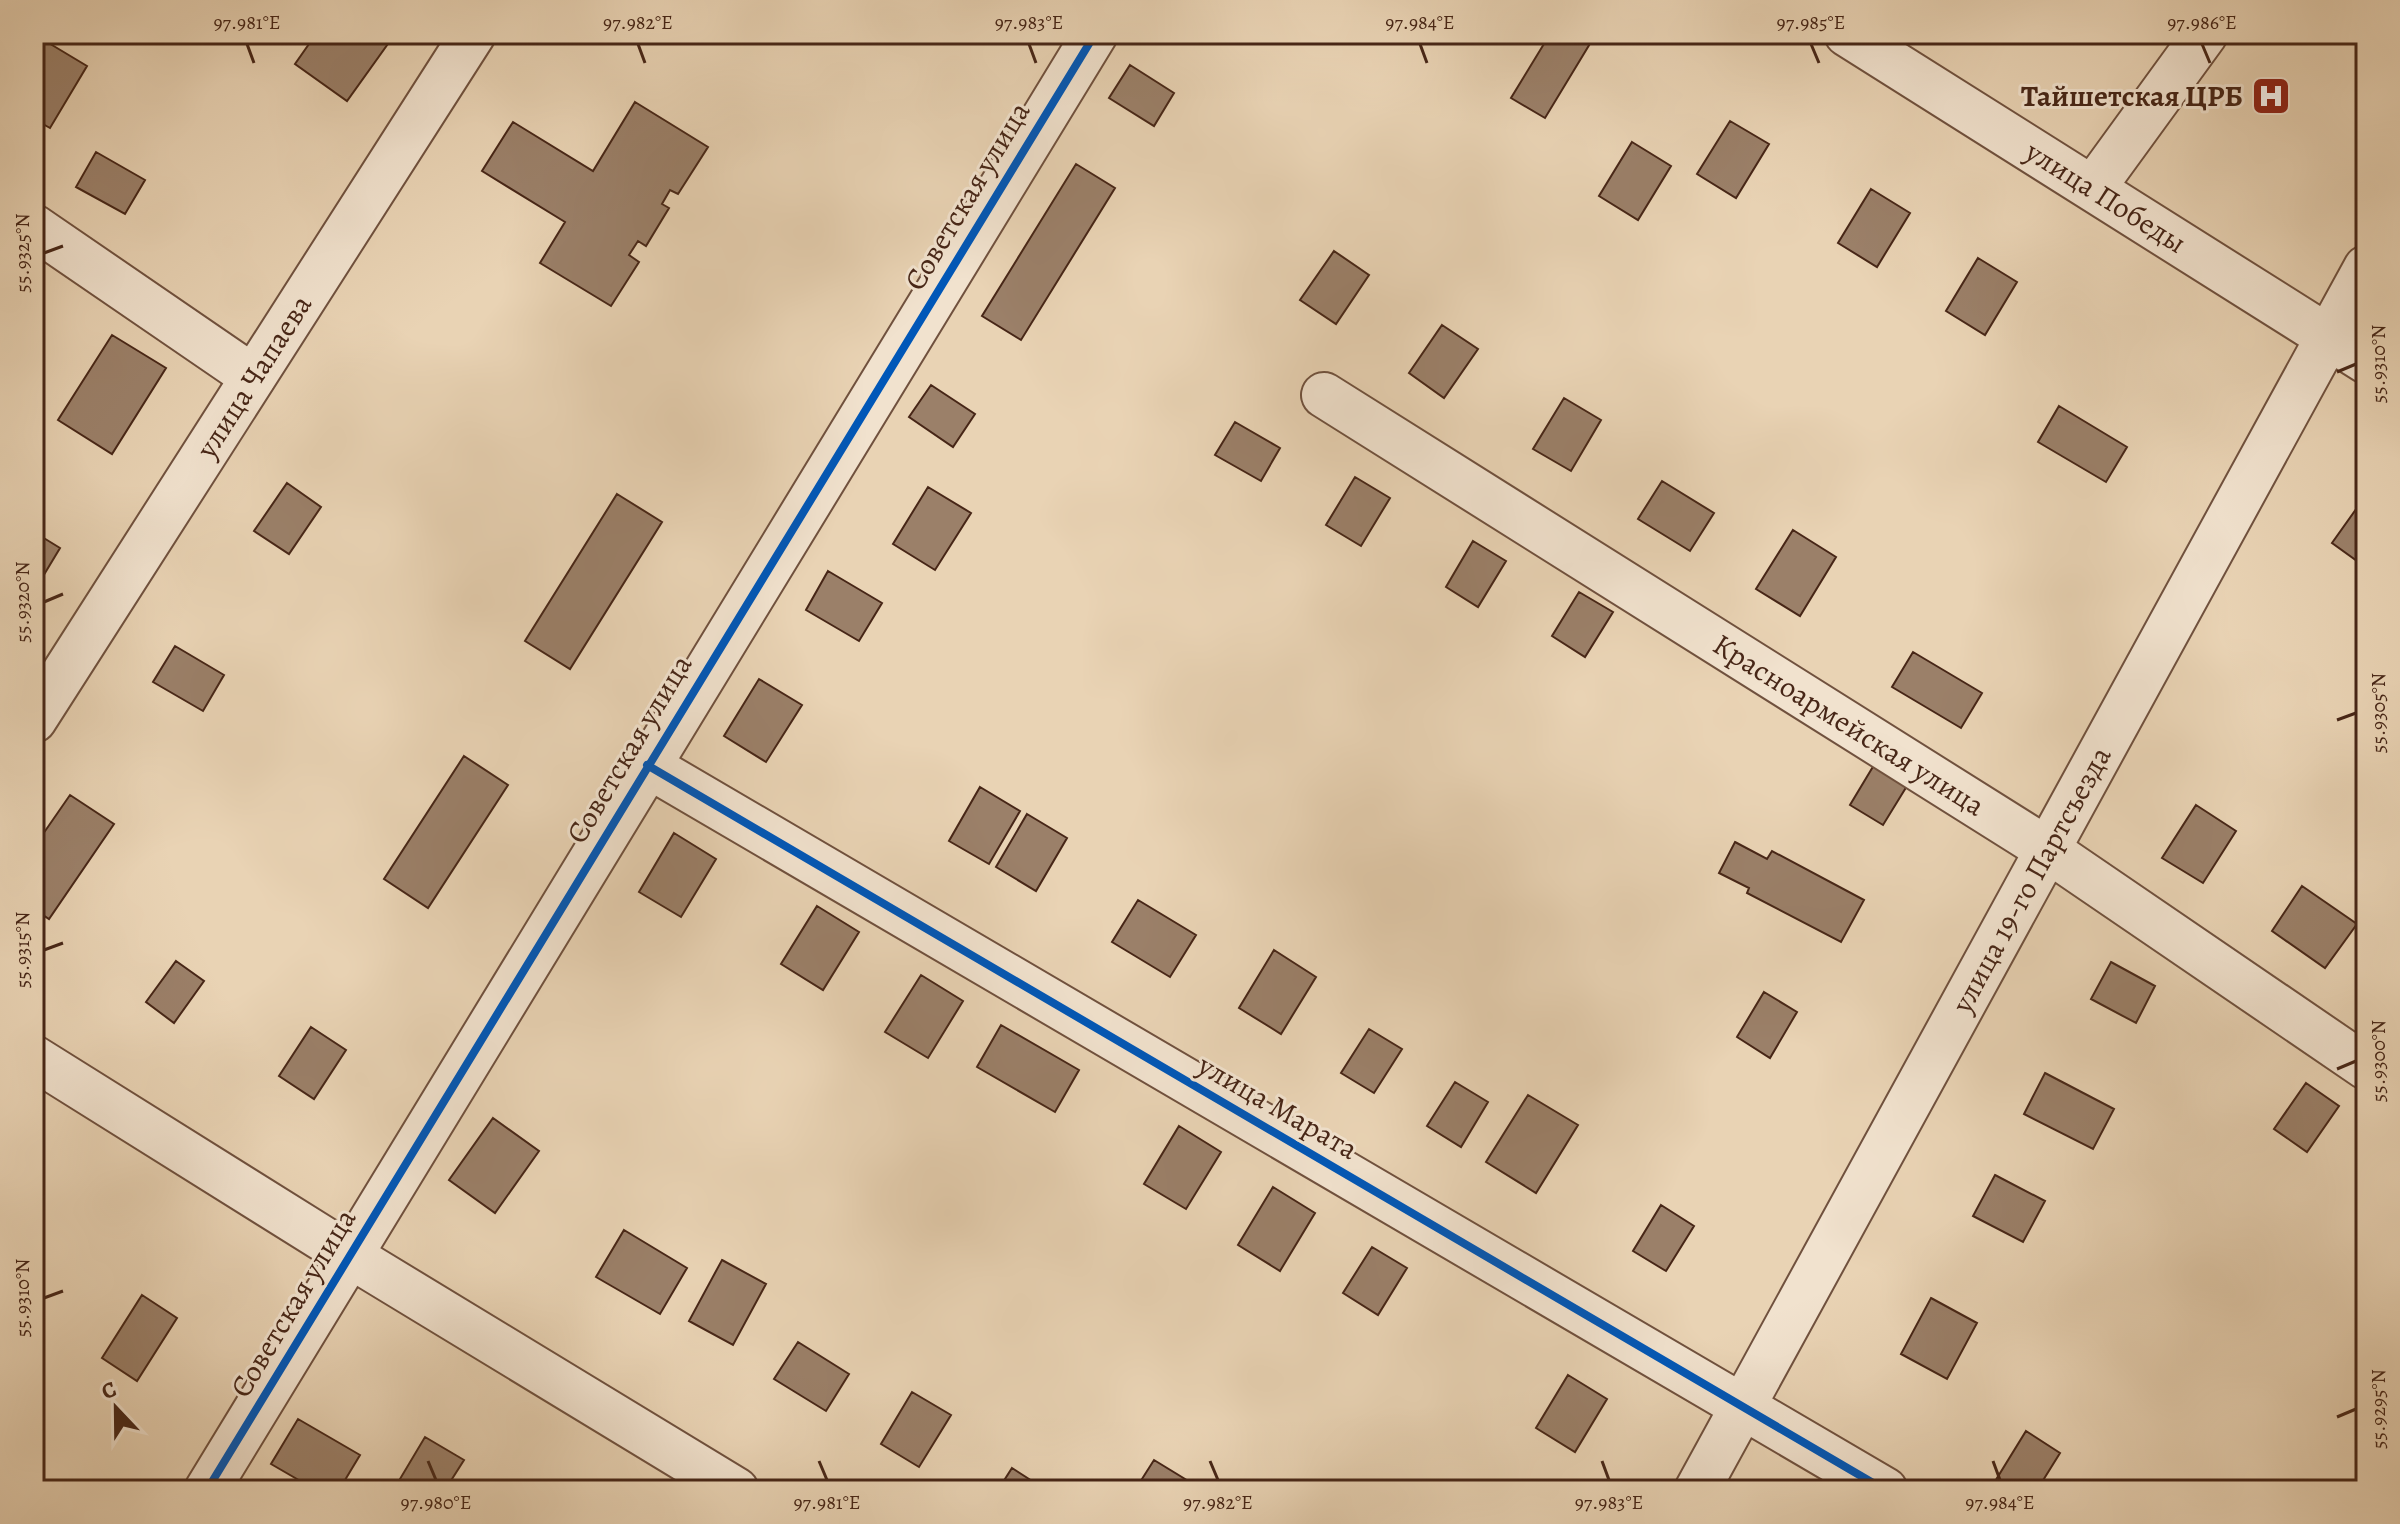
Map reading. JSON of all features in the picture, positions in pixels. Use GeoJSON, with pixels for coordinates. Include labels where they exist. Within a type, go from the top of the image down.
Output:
{"type":"FeatureCollection","features":[{"type":"Feature","properties":{"kind":"street","name":"улица Чапаева"},"geometry":{"type":"LineString","coordinates":[[34,720],[473,34]]}},
{"type":"Feature","properties":{"kind":"street","name":"Советская улица"},"geometry":{"type":"LineString","coordinates":[[207,1490],[1095,34]]}},
{"type":"Feature","properties":{"kind":"street","name":"улица Победы"},"geometry":{"type":"LineString","coordinates":[[1847,34],[2366,361]]}},
{"type":"Feature","properties":{"kind":"street"},"geometry":{"type":"LineString","coordinates":[[2093,188],[2205,34]]}},
{"type":"Feature","properties":{"kind":"street"},"geometry":{"type":"LineString","coordinates":[[34,227],[253,377]]}},
{"type":"Feature","properties":{"kind":"street","name":"улица 19-го Партсъезда"},"geometry":{"type":"LineString","coordinates":[[1697,1490],[2366,268]]}},
{"type":"Feature","properties":{"kind":"street","name":"Красноармейская улица"},"geometry":{"type":"LineString","coordinates":[[1324,395],[2048,850],[2366,1067]]}},
{"type":"Feature","properties":{"kind":"street","name":"улица Марата"},"geometry":{"type":"LineString","coordinates":[[647,765],[1885,1490]]}},
{"type":"Feature","properties":{"kind":"street"},"geometry":{"type":"LineString","coordinates":[[34,1058],[349,1255],[736,1490]]}},
{"type":"Feature","properties":{"kind":"building"},"geometry":{"type":"Polygon","coordinates":[[[316,34],[395,34],[347,101],[295,64],[316,34]]]}},
{"type":"Feature","properties":{"kind":"building"},"geometry":{"type":"Polygon","coordinates":[[[1550,34],[1589,34],[1594,37],[1545,118],[1511,98],[1550,34]]]}},
{"type":"Feature","properties":{"kind":"building"},"geometry":{"type":"Polygon","coordinates":[[[42,39],[87,66],[50,128],[34,119],[34,53],[42,39]]]}},
{"type":"Feature","properties":{"kind":"building"},"geometry":{"type":"Polygon","coordinates":[[[1130,65],[1174,93],[1154,126],[1109,98],[1130,65]]]}},
{"type":"Feature","properties":{"kind":"building"},"geometry":{"type":"Polygon","coordinates":[[[635,102],[708,147],[678,194],[670,190],[662,204],[669,208],[646,246],[638,241],[629,255],[639,262],[611,306],[540,263],[565,222],[482,171],[513,122],[593,171],[635,102]]]}},
{"type":"Feature","properties":{"kind":"building"},"geometry":{"type":"Polygon","coordinates":[[[1730,121],[1769,144],[1736,198],[1697,174],[1730,121]]]}},
{"type":"Feature","properties":{"kind":"building"},"geometry":{"type":"Polygon","coordinates":[[[1632,142],[1671,166],[1638,220],[1599,196],[1632,142]]]}},
{"type":"Feature","properties":{"kind":"building"},"geometry":{"type":"Polygon","coordinates":[[[96,152],[145,180],[125,214],[76,187],[96,152]]]}},
{"type":"Feature","properties":{"kind":"building"},"geometry":{"type":"Polygon","coordinates":[[[1076,164],[1115,188],[1021,340],[982,316],[1076,164]]]}},
{"type":"Feature","properties":{"kind":"building"},"geometry":{"type":"Polygon","coordinates":[[[1871,189],[1910,213],[1877,267],[1838,243],[1871,189]]]}},
{"type":"Feature","properties":{"kind":"building"},"geometry":{"type":"Polygon","coordinates":[[[1334,251],[1369,275],[1336,324],[1300,300],[1334,251]]]}},
{"type":"Feature","properties":{"kind":"building"},"geometry":{"type":"Polygon","coordinates":[[[1978,258],[2017,282],[1985,335],[1946,311],[1978,258]]]}},
{"type":"Feature","properties":{"kind":"building"},"geometry":{"type":"Polygon","coordinates":[[[1442,325],[1478,349],[1444,398],[1409,373],[1442,325]]]}},
{"type":"Feature","properties":{"kind":"building"},"geometry":{"type":"Polygon","coordinates":[[[112,335],[166,368],[112,454],[58,420],[112,335]]]}},
{"type":"Feature","properties":{"kind":"building"},"geometry":{"type":"Polygon","coordinates":[[[931,385],[975,414],[953,447],[909,417],[931,385]]]}},
{"type":"Feature","properties":{"kind":"building"},"geometry":{"type":"Polygon","coordinates":[[[1564,398],[1601,420],[1571,471],[1533,449],[1564,398]]]}},
{"type":"Feature","properties":{"kind":"building"},"geometry":{"type":"Polygon","coordinates":[[[2059,406],[2127,447],[2106,482],[2038,442],[2059,406]]]}},
{"type":"Feature","properties":{"kind":"building"},"geometry":{"type":"Polygon","coordinates":[[[1235,422],[1280,448],[1261,481],[1215,455],[1235,422]]]}},
{"type":"Feature","properties":{"kind":"building"},"geometry":{"type":"Polygon","coordinates":[[[1355,477],[1390,498],[1361,546],[1326,525],[1355,477]]]}},
{"type":"Feature","properties":{"kind":"building"},"geometry":{"type":"Polygon","coordinates":[[[1662,481],[1714,513],[1690,551],[1638,519],[1662,481]]]}},
{"type":"Feature","properties":{"kind":"building"},"geometry":{"type":"Polygon","coordinates":[[[287,483],[321,507],[289,554],[254,531],[287,483]]]}},
{"type":"Feature","properties":{"kind":"building"},"geometry":{"type":"Polygon","coordinates":[[[928,487],[971,513],[935,570],[893,544],[928,487]]]}},
{"type":"Feature","properties":{"kind":"building"},"geometry":{"type":"Polygon","coordinates":[[[617,494],[662,522],[570,669],[525,641],[617,494]]]}},
{"type":"Feature","properties":{"kind":"building"},"geometry":{"type":"Polygon","coordinates":[[[2359,505],[2366,510],[2364,566],[2332,543],[2359,505]]]}},
{"type":"Feature","properties":{"kind":"building"},"geometry":{"type":"Polygon","coordinates":[[[1793,530],[1836,557],[1800,616],[1756,589],[1793,530]]]}},
{"type":"Feature","properties":{"kind":"building"},"geometry":{"type":"Polygon","coordinates":[[[34,532],[60,548],[39,583],[34,579],[34,532]]]}},
{"type":"Feature","properties":{"kind":"building"},"geometry":{"type":"Polygon","coordinates":[[[1473,541],[1506,561],[1478,607],[1446,587],[1473,541]]]}},
{"type":"Feature","properties":{"kind":"building"},"geometry":{"type":"Polygon","coordinates":[[[828,571],[882,603],[859,641],[806,610],[828,571]]]}},
{"type":"Feature","properties":{"kind":"building"},"geometry":{"type":"Polygon","coordinates":[[[1579,592],[1613,612],[1585,657],[1552,636],[1579,592]]]}},
{"type":"Feature","properties":{"kind":"building"},"geometry":{"type":"Polygon","coordinates":[[[175,646],[224,675],[203,711],[153,682],[175,646]]]}},
{"type":"Feature","properties":{"kind":"building"},"geometry":{"type":"Polygon","coordinates":[[[1913,652],[1982,693],[1961,728],[1892,687],[1913,652]]]}},
{"type":"Feature","properties":{"kind":"building"},"geometry":{"type":"Polygon","coordinates":[[[759,679],[802,705],[766,762],[724,736],[759,679]]]}},
{"type":"Feature","properties":{"kind":"building"},"geometry":{"type":"Polygon","coordinates":[[[464,756],[508,785],[428,908],[384,879],[464,756]]]}},
{"type":"Feature","properties":{"kind":"building"},"geometry":{"type":"Polygon","coordinates":[[[1877,760],[1910,781],[1883,825],[1850,805],[1877,760]]]}},
{"type":"Feature","properties":{"kind":"building"},"geometry":{"type":"Polygon","coordinates":[[[980,787],[1020,811],[989,864],[949,841],[980,787]]]}},
{"type":"Feature","properties":{"kind":"building"},"geometry":{"type":"Polygon","coordinates":[[[70,795],[114,824],[49,919],[34,909],[34,847],[70,795]]]}},
{"type":"Feature","properties":{"kind":"building"},"geometry":{"type":"Polygon","coordinates":[[[2196,805],[2236,831],[2203,883],[2162,858],[2196,805]]]}},
{"type":"Feature","properties":{"kind":"building"},"geometry":{"type":"Polygon","coordinates":[[[1027,814],[1067,838],[1036,891],[996,867],[1027,814]]]}},
{"type":"Feature","properties":{"kind":"building"},"geometry":{"type":"Polygon","coordinates":[[[674,833],[716,859],[681,917],[639,892],[674,833]]]}},
{"type":"Feature","properties":{"kind":"building"},"geometry":{"type":"Polygon","coordinates":[[[1735,842],[1767,859],[1772,851],[1864,900],[1841,942],[1747,893],[1749,888],[1719,873],[1735,842]]]}},
{"type":"Feature","properties":{"kind":"building"},"geometry":{"type":"Polygon","coordinates":[[[2302,886],[2357,924],[2325,968],[2272,931],[2302,886]]]}},
{"type":"Feature","properties":{"kind":"building"},"geometry":{"type":"Polygon","coordinates":[[[1138,900],[1196,935],[1170,977],[1112,942],[1138,900]]]}},
{"type":"Feature","properties":{"kind":"building"},"geometry":{"type":"Polygon","coordinates":[[[817,906],[859,932],[823,990],[781,964],[817,906]]]}},
{"type":"Feature","properties":{"kind":"building"},"geometry":{"type":"Polygon","coordinates":[[[1274,950],[1316,977],[1281,1034],[1239,1008],[1274,950]]]}},
{"type":"Feature","properties":{"kind":"building"},"geometry":{"type":"Polygon","coordinates":[[[176,961],[204,981],[174,1023],[146,1002],[176,961]]]}},
{"type":"Feature","properties":{"kind":"building"},"geometry":{"type":"Polygon","coordinates":[[[2111,962],[2155,986],[2136,1023],[2091,999],[2111,962]]]}},
{"type":"Feature","properties":{"kind":"building"},"geometry":{"type":"Polygon","coordinates":[[[921,975],[963,1001],[928,1058],[885,1032],[921,975]]]}},
{"type":"Feature","properties":{"kind":"building"},"geometry":{"type":"Polygon","coordinates":[[[1764,992],[1797,1012],[1770,1058],[1737,1037],[1764,992]]]}},
{"type":"Feature","properties":{"kind":"building"},"geometry":{"type":"Polygon","coordinates":[[[1001,1025],[1079,1070],[1055,1112],[977,1067],[1001,1025]]]}},
{"type":"Feature","properties":{"kind":"building"},"geometry":{"type":"Polygon","coordinates":[[[311,1027],[346,1050],[314,1099],[279,1076],[311,1027]]]}},
{"type":"Feature","properties":{"kind":"building"},"geometry":{"type":"Polygon","coordinates":[[[1369,1029],[1402,1049],[1374,1093],[1341,1073],[1369,1029]]]}},
{"type":"Feature","properties":{"kind":"building"},"geometry":{"type":"Polygon","coordinates":[[[2045,1073],[2114,1109],[2093,1149],[2024,1114],[2045,1073]]]}},
{"type":"Feature","properties":{"kind":"building"},"geometry":{"type":"Polygon","coordinates":[[[1455,1082],[1488,1102],[1461,1147],[1427,1126],[1455,1082]]]}},
{"type":"Feature","properties":{"kind":"building"},"geometry":{"type":"Polygon","coordinates":[[[2306,1083],[2339,1106],[2307,1152],[2274,1129],[2306,1083]]]}},
{"type":"Feature","properties":{"kind":"building"},"geometry":{"type":"Polygon","coordinates":[[[1528,1095],[1578,1125],[1536,1193],[1486,1162],[1528,1095]]]}},
{"type":"Feature","properties":{"kind":"building"},"geometry":{"type":"Polygon","coordinates":[[[493,1118],[539,1151],[495,1213],[449,1180],[493,1118]]]}},
{"type":"Feature","properties":{"kind":"building"},"geometry":{"type":"Polygon","coordinates":[[[1179,1126],[1221,1152],[1186,1209],[1144,1184],[1179,1126]]]}},
{"type":"Feature","properties":{"kind":"building"},"geometry":{"type":"Polygon","coordinates":[[[1995,1175],[2045,1201],[2023,1242],[1973,1216],[1995,1175]]]}},
{"type":"Feature","properties":{"kind":"building"},"geometry":{"type":"Polygon","coordinates":[[[1273,1187],[1315,1213],[1280,1271],[1238,1245],[1273,1187]]]}},
{"type":"Feature","properties":{"kind":"building"},"geometry":{"type":"Polygon","coordinates":[[[1661,1205],[1694,1226],[1666,1271],[1633,1251],[1661,1205]]]}},
{"type":"Feature","properties":{"kind":"building"},"geometry":{"type":"Polygon","coordinates":[[[624,1230],[687,1268],[660,1314],[596,1277],[624,1230]]]}},
{"type":"Feature","properties":{"kind":"building"},"geometry":{"type":"Polygon","coordinates":[[[1372,1247],[1407,1268],[1378,1315],[1343,1293],[1372,1247]]]}},
{"type":"Feature","properties":{"kind":"building"},"geometry":{"type":"Polygon","coordinates":[[[722,1260],[766,1284],[733,1345],[689,1321],[722,1260]]]}},
{"type":"Feature","properties":{"kind":"building"},"geometry":{"type":"Polygon","coordinates":[[[142,1295],[177,1318],[137,1381],[102,1358],[142,1295]]]}},
{"type":"Feature","properties":{"kind":"building"},"geometry":{"type":"Polygon","coordinates":[[[1931,1298],[1977,1323],[1947,1379],[1901,1354],[1931,1298]]]}},
{"type":"Feature","properties":{"kind":"building"},"geometry":{"type":"Polygon","coordinates":[[[798,1342],[849,1374],[826,1411],[774,1379],[798,1342]]]}},
{"type":"Feature","properties":{"kind":"building"},"geometry":{"type":"Polygon","coordinates":[[[1568,1375],[1607,1399],[1575,1452],[1536,1428],[1568,1375]]]}},
{"type":"Feature","properties":{"kind":"building"},"geometry":{"type":"Polygon","coordinates":[[[912,1392],[951,1415],[919,1467],[881,1444],[912,1392]]]}},
{"type":"Feature","properties":{"kind":"building"},"geometry":{"type":"Polygon","coordinates":[[[298,1419],[360,1455],[339,1490],[316,1490],[271,1464],[298,1419]]]}},
{"type":"Feature","properties":{"kind":"building"},"geometry":{"type":"Polygon","coordinates":[[[2026,1431],[2060,1453],[2037,1490],[2005,1490],[1994,1483],[2026,1431]]]}},
{"type":"Feature","properties":{"kind":"building"},"geometry":{"type":"Polygon","coordinates":[[[425,1437],[464,1460],[445,1490],[394,1489],[425,1437]]]}},
{"type":"Feature","properties":{"kind":"building"},"geometry":{"type":"Polygon","coordinates":[[[1154,1460],[1203,1490],[1135,1490],[1154,1460]]]}},
{"type":"Feature","properties":{"kind":"building"},"geometry":{"type":"Polygon","coordinates":[[[1012,1468],[1046,1490],[998,1490],[1012,1468]]]}},
{"type":"Feature","properties":{"kind":"cycle path"},"geometry":{"type":"LineString","coordinates":[[207,1490],[1095,34]]}},
{"type":"Feature","properties":{"kind":"cycle path"},"geometry":{"type":"LineString","coordinates":[[647,765],[1885,1490]]}},
{"type":"Feature","properties":{"kind":"place","name":"Тайшетская ЦРБ"},"geometry":{"type":"Point","coordinates":[2271,96]}}]}
